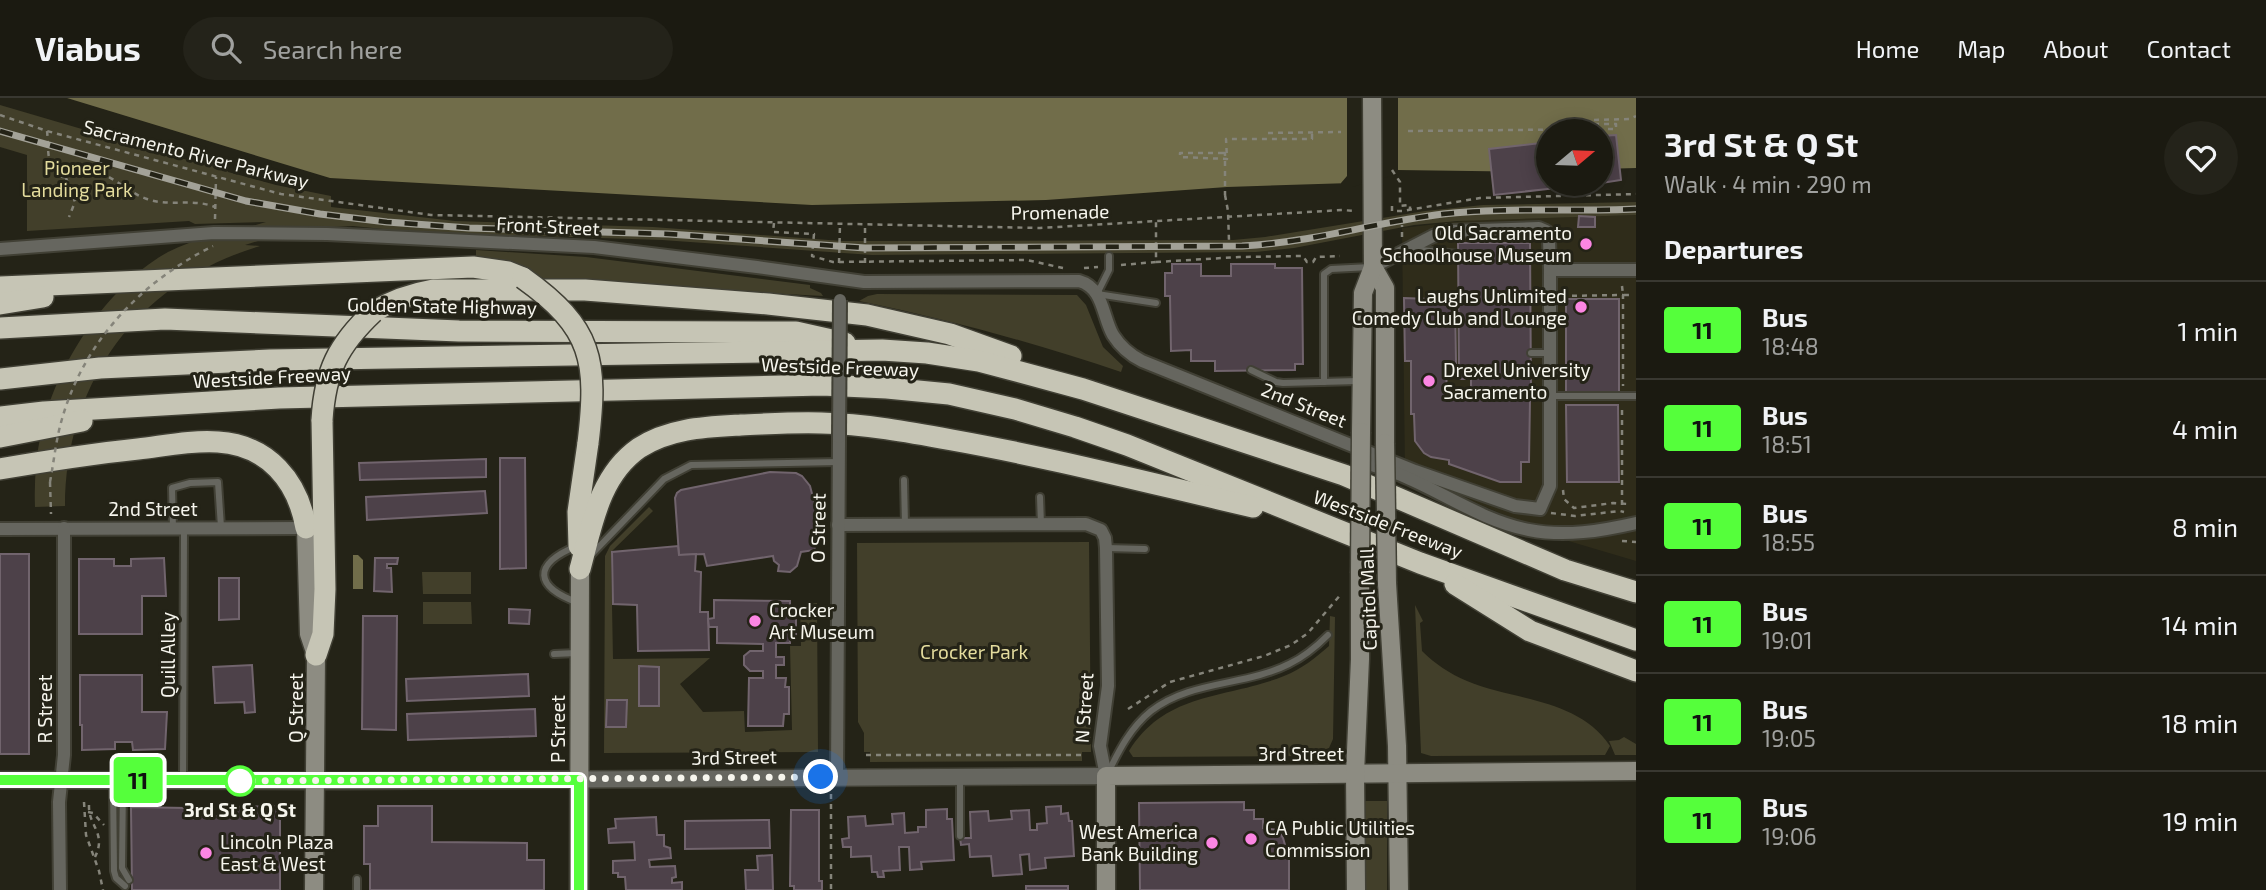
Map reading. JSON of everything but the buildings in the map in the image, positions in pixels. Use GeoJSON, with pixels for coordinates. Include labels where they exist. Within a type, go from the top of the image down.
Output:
{"type":"FeatureCollection","features":[{"type":"Feature","properties":{"kind":"highway"},"geometry":{"type":"LineString","coordinates":[[0,287],[473,267],[508,272],[523,278],[546,294],[578,331],[587,352],[592,377],[593,399],[578,512],[580,569]]}},
{"type":"Feature","properties":{"kind":"highway"},"geometry":{"type":"LineString","coordinates":[[0,304],[128,281]]}},
{"type":"Feature","properties":{"kind":"highway"},"geometry":{"type":"LineString","coordinates":[[316,655],[323,634],[325,589],[325,390],[338,352],[349,336],[392,301],[412,294],[433,290],[585,290],[768,304],[867,315],[950,334],[1021,360],[1083,388]]}},
{"type":"Feature","properties":{"kind":"highway","name":"Golden State Highway"},"geometry":{"type":"LineString","coordinates":[[0,328],[165,319],[459,331],[796,332],[882,351]]}},
{"type":"Feature","properties":{"kind":"highway","name":"Westside Freeway"},"geometry":{"type":"LineString","coordinates":[[0,379],[100,368],[270,360],[882,351],[927,353],[979,360],[1083,388],[1344,475],[1565,570],[1636,592]]}},
{"type":"Feature","properties":{"kind":"highway","name":"Westside Freeway"},"geometry":{"type":"LineString","coordinates":[[0,417],[279,398],[808,385],[949,394],[1015,409],[1127,445],[1420,563],[1636,640]]}},
{"type":"Feature","properties":{"kind":"highway"},"geometry":{"type":"LineString","coordinates":[[0,437],[156,407]]}},
{"type":"Feature","properties":{"kind":"highway"},"geometry":{"type":"LineString","coordinates":[[580,569],[599,499],[618,467],[654,440],[670,433],[699,428],[822,423],[895,430],[1015,451],[1320,523]]}},
{"type":"Feature","properties":{"kind":"highway"},"geometry":{"type":"LineString","coordinates":[[0,470],[65,457],[204,441],[236,444],[260,455],[282,472],[298,496],[306,528]]}},
{"type":"Feature","properties":{"kind":"highway"},"geometry":{"type":"LineString","coordinates":[[1420,563],[1530,631],[1636,671]]}},
{"type":"Feature","properties":{"kind":"main road","name":"Capitol Mall"},"geometry":{"type":"LineString","coordinates":[[1356,890],[1355,774],[1360,659],[1361,380],[1363,293],[1373,267],[1372,98]]}},
{"type":"Feature","properties":{"kind":"main road","name":"Capitol Mall"},"geometry":{"type":"LineString","coordinates":[[1373,267],[1384,288],[1387,583],[1398,774],[1399,890]]}},
{"type":"Feature","properties":{"kind":"main road","name":"Q Street"},"geometry":{"type":"LineString","coordinates":[[306,528],[309,634],[316,655],[314,890]]}},
{"type":"Feature","properties":{"kind":"main road","name":"P Street"},"geometry":{"type":"LineString","coordinates":[[579,890],[580,569]]}},
{"type":"Feature","properties":{"kind":"main road","name":"3rd Street"},"geometry":{"type":"LineString","coordinates":[[1106,776],[1636,771]]}},
{"type":"Feature","properties":{"kind":"main road","name":"N Street"},"geometry":{"type":"LineString","coordinates":[[1106,776],[1106,890]]}},
{"type":"Feature","properties":{"kind":"street"},"geometry":{"type":"LineString","coordinates":[[1373,267],[1438,235],[1455,230],[1539,228],[1546,231],[1549,236],[1550,270],[1550,489],[1540,509]]}},
{"type":"Feature","properties":{"kind":"street","name":"Front Street"},"geometry":{"type":"LineString","coordinates":[[0,250],[327,234],[594,247],[864,282],[1079,281],[1094,291]]}},
{"type":"Feature","properties":{"kind":"street"},"geometry":{"type":"LineString","coordinates":[[1550,270],[1636,270]]}},
{"type":"Feature","properties":{"kind":"street","name":"O Street"},"geometry":{"type":"LineString","coordinates":[[837,777],[841,280]]}},
{"type":"Feature","properties":{"kind":"street","name":"2nd Street"},"geometry":{"type":"LineString","coordinates":[[1094,291],[1113,335],[1123,347],[1142,361],[1415,471],[1514,506],[1540,509]]}},
{"type":"Feature","properties":{"kind":"street"},"geometry":{"type":"LineString","coordinates":[[1360,461],[1505,523],[1532,531],[1590,532],[1633,519]]}},
{"type":"Feature","properties":{"kind":"street","name":"N Street"},"geometry":{"type":"LineString","coordinates":[[1041,525],[1086,524],[1101,530],[1106,548],[1108,686],[1100,746],[1106,776]]}},
{"type":"Feature","properties":{"kind":"street"},"geometry":{"type":"LineString","coordinates":[[838,525],[1041,525]]}},
{"type":"Feature","properties":{"kind":"street","name":"R Street"},"geometry":{"type":"LineString","coordinates":[[60,890],[60,780],[64,755],[64,528]]}},
{"type":"Feature","properties":{"kind":"street","name":"2nd Street"},"geometry":{"type":"LineString","coordinates":[[0,529],[306,528]]}},
{"type":"Feature","properties":{"kind":"street","name":"3rd Street"},"geometry":{"type":"LineString","coordinates":[[0,780],[315,781],[1106,776]]}},
{"type":"Feature","properties":{"kind":"lane"},"geometry":{"type":"LineString","coordinates":[[1410,248],[1458,254]]}},
{"type":"Feature","properties":{"kind":"lane"},"geometry":{"type":"LineString","coordinates":[[1109,256],[1110,270],[1094,291],[1156,303]]}},
{"type":"Feature","properties":{"kind":"lane"},"geometry":{"type":"LineString","coordinates":[[1324,382],[1324,274],[1331,269],[1373,267]]}},
{"type":"Feature","properties":{"kind":"lane"},"geometry":{"type":"LineString","coordinates":[[1531,353],[1550,353]]}},
{"type":"Feature","properties":{"kind":"lane"},"geometry":{"type":"LineString","coordinates":[[1251,370],[1276,382],[1361,380]]}},
{"type":"Feature","properties":{"kind":"lane"},"geometry":{"type":"LineString","coordinates":[[1550,396],[1636,396]]}},
{"type":"Feature","properties":{"kind":"lane"},"geometry":{"type":"LineString","coordinates":[[580,569],[649,492],[664,479],[691,465],[838,462]]}},
{"type":"Feature","properties":{"kind":"lane"},"geometry":{"type":"LineString","coordinates":[[904,480],[905,525]]}},
{"type":"Feature","properties":{"kind":"lane","name":"Quill Alley"},"geometry":{"type":"LineString","coordinates":[[183,780],[179,529],[172,488],[190,483],[218,482],[221,527]]}},
{"type":"Feature","properties":{"kind":"lane"},"geometry":{"type":"LineString","coordinates":[[1040,497],[1041,525]]}},
{"type":"Feature","properties":{"kind":"lane"},"geometry":{"type":"LineString","coordinates":[[579,546],[556,556],[547,566],[545,574],[547,586],[553,592],[579,603]]}},
{"type":"Feature","properties":{"kind":"lane"},"geometry":{"type":"LineString","coordinates":[[1106,548],[1145,549]]}},
{"type":"Feature","properties":{"kind":"lane"},"geometry":{"type":"LineString","coordinates":[[1106,776],[1130,734],[1160,705],[1188,692],[1281,668],[1306,654],[1328,635]]}},
{"type":"Feature","properties":{"kind":"lane"},"geometry":{"type":"LineString","coordinates":[[554,654],[579,653]]}},
{"type":"Feature","properties":{"kind":"lane"},"geometry":{"type":"LineString","coordinates":[[960,836],[961,777]]}},
{"type":"Feature","properties":{"kind":"lane"},"geometry":{"type":"LineString","coordinates":[[118,780],[122,868],[127,883]]}},
{"type":"Feature","properties":{"kind":"lane"},"geometry":{"type":"LineString","coordinates":[[357,879],[357,890]]}},
{"type":"Feature","properties":{"kind":"path","name":"Sacramento River Parkway"},"geometry":{"type":"LineString","coordinates":[[0,115],[47,131],[281,194],[431,215],[765,222]]}},
{"type":"Feature","properties":{"kind":"path"},"geometry":{"type":"LineString","coordinates":[[1408,131],[1616,129],[1616,124],[1594,124],[1594,120],[1630,119],[1636,116]]}},
{"type":"Feature","properties":{"kind":"path"},"geometry":{"type":"LineString","coordinates":[[47,131],[49,160],[61,177],[91,171],[102,173],[127,190],[147,199],[169,203],[202,202],[215,207]]}},
{"type":"Feature","properties":{"kind":"path"},"geometry":{"type":"LineString","coordinates":[[1219,139],[1312,139],[1312,132]]}},
{"type":"Feature","properties":{"kind":"path"},"geometry":{"type":"LineString","coordinates":[[1268,133],[1341,132]]}},
{"type":"Feature","properties":{"kind":"path"},"geometry":{"type":"LineString","coordinates":[[1226,138],[1227,159],[1180,157],[1180,153],[1225,153],[1226,159],[1225,195],[1229,241]]}},
{"type":"Feature","properties":{"kind":"path"},"geometry":{"type":"LineString","coordinates":[[1392,170],[1400,182],[1400,206],[1409,205],[1410,210]]}},
{"type":"Feature","properties":{"kind":"path"},"geometry":{"type":"LineString","coordinates":[[51,514],[50,482],[57,437],[76,379],[121,313],[149,286],[213,240],[216,177]]}},
{"type":"Feature","properties":{"kind":"path"},"geometry":{"type":"LineString","coordinates":[[66,178],[75,202],[69,217]]}},
{"type":"Feature","properties":{"kind":"path"},"geometry":{"type":"LineString","coordinates":[[1392,206],[1392,211],[1402,213],[1480,198],[1636,194]]}},
{"type":"Feature","properties":{"kind":"path","name":"Promenade"},"geometry":{"type":"LineString","coordinates":[[765,222],[1040,228],[1355,211]]}},
{"type":"Feature","properties":{"kind":"path"},"geometry":{"type":"LineString","coordinates":[[1156,222],[1157,262]]}},
{"type":"Feature","properties":{"kind":"path"},"geometry":{"type":"LineString","coordinates":[[774,223],[773,232],[814,234],[813,256],[839,263],[1027,260],[1072,269]]}},
{"type":"Feature","properties":{"kind":"path"},"geometry":{"type":"LineString","coordinates":[[839,263],[841,224]]}},
{"type":"Feature","properties":{"kind":"path"},"geometry":{"type":"LineString","coordinates":[[865,225],[865,262]]}},
{"type":"Feature","properties":{"kind":"path"},"geometry":{"type":"LineString","coordinates":[[1402,225],[1402,237]]}},
{"type":"Feature","properties":{"kind":"path"},"geometry":{"type":"LineString","coordinates":[[1229,251],[1229,258]]}},
{"type":"Feature","properties":{"kind":"path"},"geometry":{"type":"LineString","coordinates":[[1121,265],[1303,256],[1307,262],[1313,262],[1316,257],[1340,256]]}},
{"type":"Feature","properties":{"kind":"path"},"geometry":{"type":"LineString","coordinates":[[1084,268],[1098,267]]}},
{"type":"Feature","properties":{"kind":"path"},"geometry":{"type":"LineString","coordinates":[[1622,286],[1623,393]]}},
{"type":"Feature","properties":{"kind":"path"},"geometry":{"type":"LineString","coordinates":[[1562,296],[1632,295]]}},
{"type":"Feature","properties":{"kind":"path"},"geometry":{"type":"LineString","coordinates":[[1622,403],[1622,505]]}},
{"type":"Feature","properties":{"kind":"path"},"geometry":{"type":"LineString","coordinates":[[1559,486],[1563,485],[1564,499],[1574,508],[1613,503],[1628,504]]}},
{"type":"Feature","properties":{"kind":"path"},"geometry":{"type":"LineString","coordinates":[[1540,509],[1556,515],[1575,516],[1620,511],[1633,519]]}},
{"type":"Feature","properties":{"kind":"path"},"geometry":{"type":"LineString","coordinates":[[1622,541],[1636,541]]}},
{"type":"Feature","properties":{"kind":"path"},"geometry":{"type":"LineString","coordinates":[[1128,709],[1170,682],[1264,656],[1292,645],[1308,633],[1342,593]]}},
{"type":"Feature","properties":{"kind":"path"},"geometry":{"type":"LineString","coordinates":[[866,755],[1084,755]]}},
{"type":"Feature","properties":{"kind":"path"},"geometry":{"type":"LineString","coordinates":[[831,794],[831,890]]}},
{"type":"Feature","properties":{"kind":"path"},"geometry":{"type":"LineString","coordinates":[[84,802],[86,835],[104,889]]}},
{"type":"Feature","properties":{"kind":"path"},"geometry":{"type":"LineString","coordinates":[[89,805],[89,817],[99,836],[99,849],[94,859]]}},
{"type":"Feature","properties":{"kind":"shaded area"},"geometry":{"type":"Polygon","coordinates":[[[67,98],[1636,98],[1636,168],[1614,169],[1614,119],[1536,119],[1536,172],[1397,170],[1351,183],[1227,187],[1046,200],[812,205],[330,178],[67,98]]]}},
{"type":"Feature","properties":{"kind":"shaded area"},"geometry":{"type":"Polygon","coordinates":[[[1636,215],[1636,561],[1555,537],[1405,472],[1402,228],[1472,220],[1636,215]]]}},
{"type":"Feature","properties":{"kind":"shaded area"},"geometry":{"type":"Polygon","coordinates":[[[353,555],[358,555],[363,560],[363,589],[353,589],[353,555]]]}},
{"type":"Feature","properties":{"kind":"green space","name":"Pioneer Landing Park"},"geometry":{"type":"Polygon","coordinates":[[[0,105],[201,164],[202,157],[227,165],[228,172],[331,196],[331,207],[455,221],[653,227],[842,241],[1233,240],[1483,205],[1636,202],[1636,215],[1414,225],[1294,248],[1256,252],[872,255],[662,240],[412,232],[353,226],[314,228],[280,234],[245,245],[260,246],[217,262],[179,284],[145,311],[118,342],[95,377],[79,417],[69,460],[65,506],[35,507],[38,451],[48,407],[72,355],[105,306],[146,267],[168,252],[204,238],[266,222],[195,224],[189,221],[27,231],[27,155],[0,147],[0,105]]]}},
{"type":"Feature","properties":{"kind":"green space"},"geometry":{"type":"Polygon","coordinates":[[[476,250],[586,257],[810,285],[810,288],[823,296],[549,281],[517,265],[476,256],[476,250]]]}},
{"type":"Feature","properties":{"kind":"green space"},"geometry":{"type":"Polygon","coordinates":[[[877,294],[1077,295],[1086,305],[1103,347],[1123,366],[1121,372],[991,332],[859,301],[877,294]]]}},
{"type":"Feature","properties":{"kind":"green space"},"geometry":{"type":"Polygon","coordinates":[[[649,507],[653,511],[611,552],[613,659],[710,658],[680,684],[703,712],[744,711],[745,732],[792,730],[790,646],[801,646],[800,605],[817,603],[818,752],[604,753],[605,556],[610,546],[649,507]]]}},
{"type":"Feature","properties":{"kind":"green space","name":"Crocker Park"},"geometry":{"type":"Polygon","coordinates":[[[1089,542],[1091,752],[1082,752],[1082,761],[870,762],[870,752],[864,752],[864,733],[858,722],[857,543],[1089,542]]]}},
{"type":"Feature","properties":{"kind":"green space"},"geometry":{"type":"Polygon","coordinates":[[[422,572],[471,572],[471,594],[423,594],[422,572]]]}},
{"type":"Feature","properties":{"kind":"green space"},"geometry":{"type":"Polygon","coordinates":[[[423,602],[471,602],[472,624],[423,624],[423,602]]]}},
{"type":"Feature","properties":{"kind":"green space"},"geometry":{"type":"Polygon","coordinates":[[[1415,605],[1423,621],[1420,623],[1422,651],[1432,660],[1467,681],[1544,703],[1581,718],[1597,730],[1610,746],[1605,755],[1431,756],[1421,753],[1415,605]]]}},
{"type":"Feature","properties":{"kind":"green space"},"geometry":{"type":"Polygon","coordinates":[[[1330,616],[1335,617],[1333,739],[1329,748],[1317,752],[1317,756],[1133,757],[1129,751],[1144,731],[1179,707],[1284,676],[1308,663],[1329,646],[1330,616]]]}},
{"type":"Feature","properties":{"kind":"green space"},"geometry":{"type":"Polygon","coordinates":[[[1624,737],[1636,744],[1636,755],[1615,755],[1609,741],[1624,737]]]}},
{"type":"Feature","properties":{"kind":"green space"},"geometry":{"type":"Polygon","coordinates":[[[1365,801],[1387,801],[1387,890],[1366,890],[1365,801]]]}},
{"type":"Feature","properties":{"kind":"pier"},"geometry":{"type":"Polygon","coordinates":[[[1347,98],[1398,98],[1398,174],[1352,187],[1341,187],[1347,176],[1347,98]]]}},
{"type":"Feature","properties":{"kind":"railway"},"geometry":{"type":"LineString","coordinates":[[0,131],[246,201],[320,214],[469,228],[669,234],[865,248],[1242,246],[1293,241],[1443,214],[1636,209]]}},
{"type":"Feature","properties":{"kind":"bus line","name":"11"},"geometry":{"type":"LineString","coordinates":[[0,780],[579,780],[579,890]]}},
{"type":"Feature","properties":{"kind":"place","name":"Old Sacramento Schoolhouse Museum"},"geometry":{"type":"Point","coordinates":[1586,244]}},
{"type":"Feature","properties":{"kind":"place","name":"Laughs Unlimited Comedy Club and Lounge"},"geometry":{"type":"Point","coordinates":[1581,307]}},
{"type":"Feature","properties":{"kind":"place","name":"Drexel University Sacramento"},"geometry":{"type":"Point","coordinates":[1429,381]}},
{"type":"Feature","properties":{"kind":"place","name":"Crocker Art Museum"},"geometry":{"type":"Point","coordinates":[755,621]}},
{"type":"Feature","properties":{"kind":"place","name":"3rd St & Q St"},"geometry":{"type":"Point","coordinates":[240,781]}},
{"type":"Feature","properties":{"kind":"place","name":"CA Public Utilities Commission"},"geometry":{"type":"Point","coordinates":[1251,839]}},
{"type":"Feature","properties":{"kind":"place","name":"West America Bank Building"},"geometry":{"type":"Point","coordinates":[1212,843]}},
{"type":"Feature","properties":{"kind":"place","name":"Lincoln Plaza East & West"},"geometry":{"type":"Point","coordinates":[206,853]}},
{"type":"Feature","properties":{"kind":"route"},"geometry":{"type":"LineString","coordinates":[[240,781],[821,777]]}}]}
